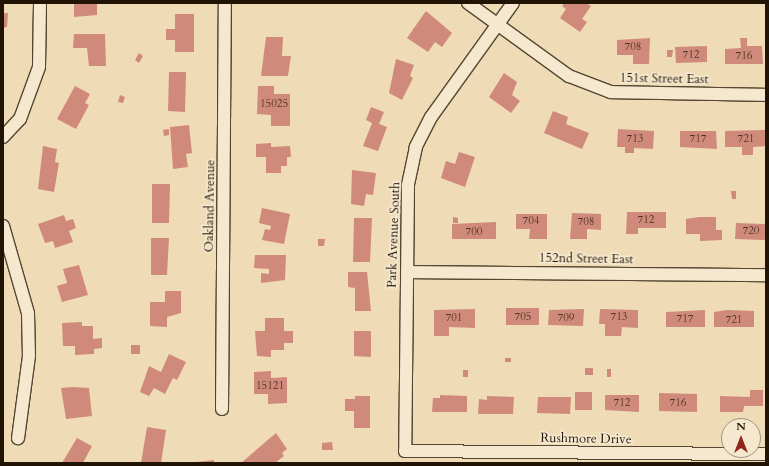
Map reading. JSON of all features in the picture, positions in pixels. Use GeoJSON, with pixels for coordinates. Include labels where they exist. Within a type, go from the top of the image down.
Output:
{"type":"FeatureCollection","features":[{"type":"Feature","properties":{"kind":"street"},"geometry":{"type":"LineString","coordinates":[[3,136],[20,119],[39,68],[40,3]]}},
{"type":"Feature","properties":{"kind":"street","name":"Oakland Avenue"},"geometry":{"type":"LineString","coordinates":[[222,409],[225,3]]}},
{"type":"Feature","properties":{"kind":"street","name":"151st Street East"},"geometry":{"type":"LineString","coordinates":[[468,3],[569,76],[611,92],[766,95]]}},
{"type":"Feature","properties":{"kind":"street","name":"Park Avenue South"},"geometry":{"type":"LineString","coordinates":[[405,451],[408,186],[416,147],[431,117],[513,3]]}},
{"type":"Feature","properties":{"kind":"street"},"geometry":{"type":"LineString","coordinates":[[3,226],[28,313],[29,356],[18,438]]}},
{"type":"Feature","properties":{"kind":"street","name":"152nd Street East"},"geometry":{"type":"LineString","coordinates":[[407,272],[766,275]]}},
{"type":"Feature","properties":{"kind":"street","name":"Rushmore Drive"},"geometry":{"type":"LineString","coordinates":[[405,451],[670,458],[766,454]]}},
{"type":"Feature","properties":{"kind":"building"},"geometry":{"type":"Polygon","coordinates":[[[74,3],[97,3],[97,15],[74,17],[74,3]]]}},
{"type":"Feature","properties":{"kind":"building"},"geometry":{"type":"Polygon","coordinates":[[[564,3],[586,3],[591,6],[582,19],[587,22],[580,32],[560,18],[566,9],[562,6],[564,3]]]}},
{"type":"Feature","properties":{"kind":"building"},"geometry":{"type":"Polygon","coordinates":[[[426,11],[452,33],[442,47],[435,42],[428,52],[407,38],[426,11]]]}},
{"type":"Feature","properties":{"kind":"building"},"geometry":{"type":"Polygon","coordinates":[[[3,13],[8,13],[7,27],[3,28],[3,13]]]}},
{"type":"Feature","properties":{"kind":"building"},"geometry":{"type":"Polygon","coordinates":[[[175,14],[194,14],[194,52],[175,52],[175,40],[166,40],[166,29],[175,29],[175,14]]]}},
{"type":"Feature","properties":{"kind":"building"},"geometry":{"type":"Polygon","coordinates":[[[74,34],[105,34],[106,66],[89,66],[87,48],[73,48],[74,34]]]}},
{"type":"Feature","properties":{"kind":"building"},"geometry":{"type":"Polygon","coordinates":[[[266,37],[283,37],[282,56],[291,56],[288,76],[261,76],[266,37]]]}},
{"type":"Feature","properties":{"kind":"building"},"geometry":{"type":"Polygon","coordinates":[[[650,38],[649,64],[633,64],[633,55],[617,55],[617,40],[650,38]]]}},
{"type":"Feature","properties":{"kind":"building"},"geometry":{"type":"Polygon","coordinates":[[[740,38],[747,38],[747,46],[762,46],[763,64],[725,64],[725,49],[741,48],[740,38]]]}},
{"type":"Feature","properties":{"kind":"building"},"geometry":{"type":"Polygon","coordinates":[[[707,46],[707,62],[676,63],[675,47],[707,46]]]}},
{"type":"Feature","properties":{"kind":"building"},"geometry":{"type":"Polygon","coordinates":[[[667,50],[673,50],[672,57],[667,57],[667,50]]]}},
{"type":"Feature","properties":{"kind":"building"},"geometry":{"type":"Polygon","coordinates":[[[139,53],[143,56],[139,63],[135,60],[139,53]]]}},
{"type":"Feature","properties":{"kind":"building"},"geometry":{"type":"Polygon","coordinates":[[[396,59],[414,65],[410,76],[413,78],[402,100],[389,93],[396,59]]]}},
{"type":"Feature","properties":{"kind":"building"},"geometry":{"type":"Polygon","coordinates":[[[169,72],[186,72],[185,112],[168,111],[169,72]]]}},
{"type":"Feature","properties":{"kind":"building"},"geometry":{"type":"Polygon","coordinates":[[[504,73],[517,82],[512,95],[520,101],[511,113],[489,97],[504,73]]]}},
{"type":"Feature","properties":{"kind":"building"},"geometry":{"type":"Polygon","coordinates":[[[75,86],[90,94],[85,103],[89,105],[76,129],[57,119],[75,86]]]}},
{"type":"Feature","properties":{"kind":"building"},"geometry":{"type":"Polygon","coordinates":[[[258,86],[274,86],[274,94],[290,94],[290,126],[271,126],[271,115],[257,114],[258,86]]]}},
{"type":"Feature","properties":{"kind":"building"},"geometry":{"type":"Polygon","coordinates":[[[120,95],[125,97],[123,103],[118,102],[120,95]]]}},
{"type":"Feature","properties":{"kind":"building"},"geometry":{"type":"Polygon","coordinates":[[[371,107],[384,112],[379,124],[387,127],[378,151],[363,146],[372,123],[366,120],[371,107]]]}},
{"type":"Feature","properties":{"kind":"building"},"geometry":{"type":"Polygon","coordinates":[[[553,111],[568,117],[566,124],[589,133],[582,149],[544,133],[553,111]]]}},
{"type":"Feature","properties":{"kind":"building"},"geometry":{"type":"Polygon","coordinates":[[[189,125],[192,153],[186,154],[188,167],[173,169],[170,127],[189,125]]]}},
{"type":"Feature","properties":{"kind":"building"},"geometry":{"type":"Polygon","coordinates":[[[169,129],[169,135],[164,136],[163,130],[169,129]]]}},
{"type":"Feature","properties":{"kind":"building"},"geometry":{"type":"Polygon","coordinates":[[[618,129],[654,131],[653,149],[634,148],[634,153],[625,153],[625,147],[617,147],[618,129]]]}},
{"type":"Feature","properties":{"kind":"building"},"geometry":{"type":"Polygon","coordinates":[[[766,130],[766,146],[753,147],[753,155],[742,155],[742,147],[725,147],[725,131],[766,130]]]}},
{"type":"Feature","properties":{"kind":"building"},"geometry":{"type":"Polygon","coordinates":[[[680,131],[716,131],[717,149],[680,147],[680,131]]]}},
{"type":"Feature","properties":{"kind":"building"},"geometry":{"type":"Polygon","coordinates":[[[271,143],[271,147],[290,146],[291,157],[287,157],[287,166],[281,166],[281,173],[266,173],[266,157],[256,157],[256,144],[271,143]]]}},
{"type":"Feature","properties":{"kind":"building"},"geometry":{"type":"Polygon","coordinates":[[[43,146],[57,149],[55,162],[59,163],[54,192],[38,189],[43,146]]]}},
{"type":"Feature","properties":{"kind":"building"},"geometry":{"type":"Polygon","coordinates":[[[459,152],[475,157],[465,187],[441,178],[446,161],[455,164],[459,152]]]}},
{"type":"Feature","properties":{"kind":"building"},"geometry":{"type":"Polygon","coordinates":[[[352,170],[376,173],[373,195],[366,194],[364,206],[351,204],[352,170]]]}},
{"type":"Feature","properties":{"kind":"building"},"geometry":{"type":"Polygon","coordinates":[[[152,184],[170,184],[169,223],[152,223],[152,184]]]}},
{"type":"Feature","properties":{"kind":"building"},"geometry":{"type":"Polygon","coordinates":[[[731,191],[736,191],[736,199],[732,199],[731,191]]]}},
{"type":"Feature","properties":{"kind":"building"},"geometry":{"type":"Polygon","coordinates":[[[262,208],[290,214],[284,244],[262,240],[265,229],[270,230],[271,226],[259,223],[262,208]]]}},
{"type":"Feature","properties":{"kind":"building"},"geometry":{"type":"Polygon","coordinates":[[[627,212],[666,212],[666,228],[638,228],[638,234],[626,234],[627,212]]]}},
{"type":"Feature","properties":{"kind":"building"},"geometry":{"type":"Polygon","coordinates":[[[572,213],[601,214],[601,230],[587,229],[587,239],[570,239],[572,213]]]}},
{"type":"Feature","properties":{"kind":"building"},"geometry":{"type":"Polygon","coordinates":[[[516,214],[547,214],[547,239],[529,239],[530,229],[516,229],[516,214]]]}},
{"type":"Feature","properties":{"kind":"building"},"geometry":{"type":"Polygon","coordinates":[[[64,215],[66,221],[73,219],[76,228],[69,231],[73,242],[55,248],[53,241],[45,243],[38,224],[64,215]]]}},
{"type":"Feature","properties":{"kind":"building"},"geometry":{"type":"Polygon","coordinates":[[[453,217],[458,218],[458,223],[453,223],[453,217]]]}},
{"type":"Feature","properties":{"kind":"building"},"geometry":{"type":"Polygon","coordinates":[[[716,217],[716,230],[722,230],[722,240],[700,241],[700,234],[686,234],[686,219],[716,217]]]}},
{"type":"Feature","properties":{"kind":"building"},"geometry":{"type":"Polygon","coordinates":[[[354,218],[372,218],[370,262],[353,262],[354,218]]]}},
{"type":"Feature","properties":{"kind":"building"},"geometry":{"type":"Polygon","coordinates":[[[496,222],[496,239],[452,239],[452,224],[496,222]]]}},
{"type":"Feature","properties":{"kind":"building"},"geometry":{"type":"Polygon","coordinates":[[[736,223],[766,224],[766,240],[735,239],[736,223]]]}},
{"type":"Feature","properties":{"kind":"building"},"geometry":{"type":"Polygon","coordinates":[[[151,238],[169,238],[167,275],[151,275],[151,238]]]}},
{"type":"Feature","properties":{"kind":"building"},"geometry":{"type":"Polygon","coordinates":[[[318,239],[325,239],[324,246],[318,246],[318,239]]]}},
{"type":"Feature","properties":{"kind":"building"},"geometry":{"type":"Polygon","coordinates":[[[255,255],[286,255],[285,280],[261,283],[261,273],[269,274],[269,269],[254,268],[255,255]]]}},
{"type":"Feature","properties":{"kind":"building"},"geometry":{"type":"Polygon","coordinates":[[[79,265],[88,295],[62,302],[57,286],[67,283],[63,269],[79,265]]]}},
{"type":"Feature","properties":{"kind":"building"},"geometry":{"type":"Polygon","coordinates":[[[348,272],[367,272],[371,311],[355,311],[355,288],[348,287],[348,272]]]}},
{"type":"Feature","properties":{"kind":"building"},"geometry":{"type":"Polygon","coordinates":[[[165,291],[181,291],[181,313],[167,317],[167,327],[150,326],[150,302],[165,302],[165,291]]]}},
{"type":"Feature","properties":{"kind":"building"},"geometry":{"type":"Polygon","coordinates":[[[506,308],[539,308],[539,325],[506,325],[506,308]]]}},
{"type":"Feature","properties":{"kind":"building"},"geometry":{"type":"Polygon","coordinates":[[[475,309],[475,328],[449,327],[449,336],[434,336],[434,310],[475,309]]]}},
{"type":"Feature","properties":{"kind":"building"},"geometry":{"type":"Polygon","coordinates":[[[584,309],[583,326],[548,325],[549,310],[584,309]]]}},
{"type":"Feature","properties":{"kind":"building"},"geometry":{"type":"Polygon","coordinates":[[[600,309],[638,310],[638,328],[622,327],[621,336],[605,336],[605,324],[599,324],[600,309]]]}},
{"type":"Feature","properties":{"kind":"building"},"geometry":{"type":"Polygon","coordinates":[[[705,310],[705,327],[666,327],[666,312],[705,310]]]}},
{"type":"Feature","properties":{"kind":"building"},"geometry":{"type":"Polygon","coordinates":[[[727,310],[754,311],[754,327],[714,327],[714,312],[727,310]]]}},
{"type":"Feature","properties":{"kind":"building"},"geometry":{"type":"Polygon","coordinates":[[[265,318],[284,318],[284,331],[293,331],[293,343],[284,343],[284,350],[271,350],[271,357],[257,356],[255,331],[265,331],[265,318]]]}},
{"type":"Feature","properties":{"kind":"building"},"geometry":{"type":"Polygon","coordinates":[[[82,322],[82,326],[93,326],[93,339],[102,338],[102,348],[94,349],[94,354],[75,355],[75,346],[63,346],[62,323],[82,322]]]}},
{"type":"Feature","properties":{"kind":"building"},"geometry":{"type":"Polygon","coordinates":[[[354,331],[371,331],[371,357],[354,356],[354,331]]]}},
{"type":"Feature","properties":{"kind":"building"},"geometry":{"type":"Polygon","coordinates":[[[131,345],[140,345],[140,354],[131,354],[131,345]]]}},
{"type":"Feature","properties":{"kind":"building"},"geometry":{"type":"Polygon","coordinates":[[[169,354],[186,362],[177,380],[173,378],[165,394],[154,388],[149,396],[140,392],[149,366],[161,372],[169,354]]]}},
{"type":"Feature","properties":{"kind":"building"},"geometry":{"type":"Polygon","coordinates":[[[505,358],[511,358],[511,362],[505,362],[505,358]]]}},
{"type":"Feature","properties":{"kind":"building"},"geometry":{"type":"Polygon","coordinates":[[[585,368],[593,368],[593,375],[585,375],[585,368]]]}},
{"type":"Feature","properties":{"kind":"building"},"geometry":{"type":"Polygon","coordinates":[[[607,369],[611,369],[611,377],[607,377],[607,369]]]}},
{"type":"Feature","properties":{"kind":"building"},"geometry":{"type":"Polygon","coordinates":[[[463,370],[468,370],[468,377],[463,377],[463,370]]]}},
{"type":"Feature","properties":{"kind":"building"},"geometry":{"type":"Polygon","coordinates":[[[271,371],[271,378],[287,377],[287,403],[268,404],[268,394],[254,394],[254,372],[271,371]]]}},
{"type":"Feature","properties":{"kind":"building"},"geometry":{"type":"Polygon","coordinates":[[[61,388],[89,388],[92,416],[66,419],[61,388]]]}},
{"type":"Feature","properties":{"kind":"building"},"geometry":{"type":"Polygon","coordinates":[[[750,390],[763,390],[763,406],[744,406],[743,412],[720,412],[720,396],[750,397],[750,390]]]}},
{"type":"Feature","properties":{"kind":"building"},"geometry":{"type":"Polygon","coordinates":[[[575,392],[592,392],[592,410],[575,410],[575,392]]]}},
{"type":"Feature","properties":{"kind":"building"},"geometry":{"type":"Polygon","coordinates":[[[659,393],[697,394],[697,412],[659,411],[659,393]]]}},
{"type":"Feature","properties":{"kind":"building"},"geometry":{"type":"Polygon","coordinates":[[[440,395],[467,396],[467,412],[432,412],[433,398],[440,398],[440,395]]]}},
{"type":"Feature","properties":{"kind":"building"},"geometry":{"type":"Polygon","coordinates":[[[605,395],[639,395],[639,412],[605,410],[605,395]]]}},
{"type":"Feature","properties":{"kind":"building"},"geometry":{"type":"Polygon","coordinates":[[[355,396],[370,396],[370,428],[354,428],[354,411],[345,411],[345,399],[355,399],[355,396]]]}},
{"type":"Feature","properties":{"kind":"building"},"geometry":{"type":"Polygon","coordinates":[[[487,396],[514,397],[513,414],[478,414],[479,399],[487,400],[487,396]]]}},
{"type":"Feature","properties":{"kind":"building"},"geometry":{"type":"Polygon","coordinates":[[[538,397],[571,397],[570,414],[537,413],[538,397]]]}},
{"type":"Feature","properties":{"kind":"building"},"geometry":{"type":"Polygon","coordinates":[[[147,427],[166,430],[161,463],[141,463],[147,427]]]}},
{"type":"Feature","properties":{"kind":"building"},"geometry":{"type":"Polygon","coordinates":[[[276,433],[287,449],[282,453],[284,456],[275,463],[241,463],[276,433]]]}},
{"type":"Feature","properties":{"kind":"building"},"geometry":{"type":"Polygon","coordinates":[[[77,438],[92,446],[83,463],[62,463],[77,438]]]}},
{"type":"Feature","properties":{"kind":"building"},"geometry":{"type":"Polygon","coordinates":[[[332,442],[333,450],[322,450],[322,443],[332,442]]]}},
{"type":"Feature","properties":{"kind":"building"},"geometry":{"type":"Polygon","coordinates":[[[214,460],[214,463],[197,463],[197,462],[214,460]]]}}]}
